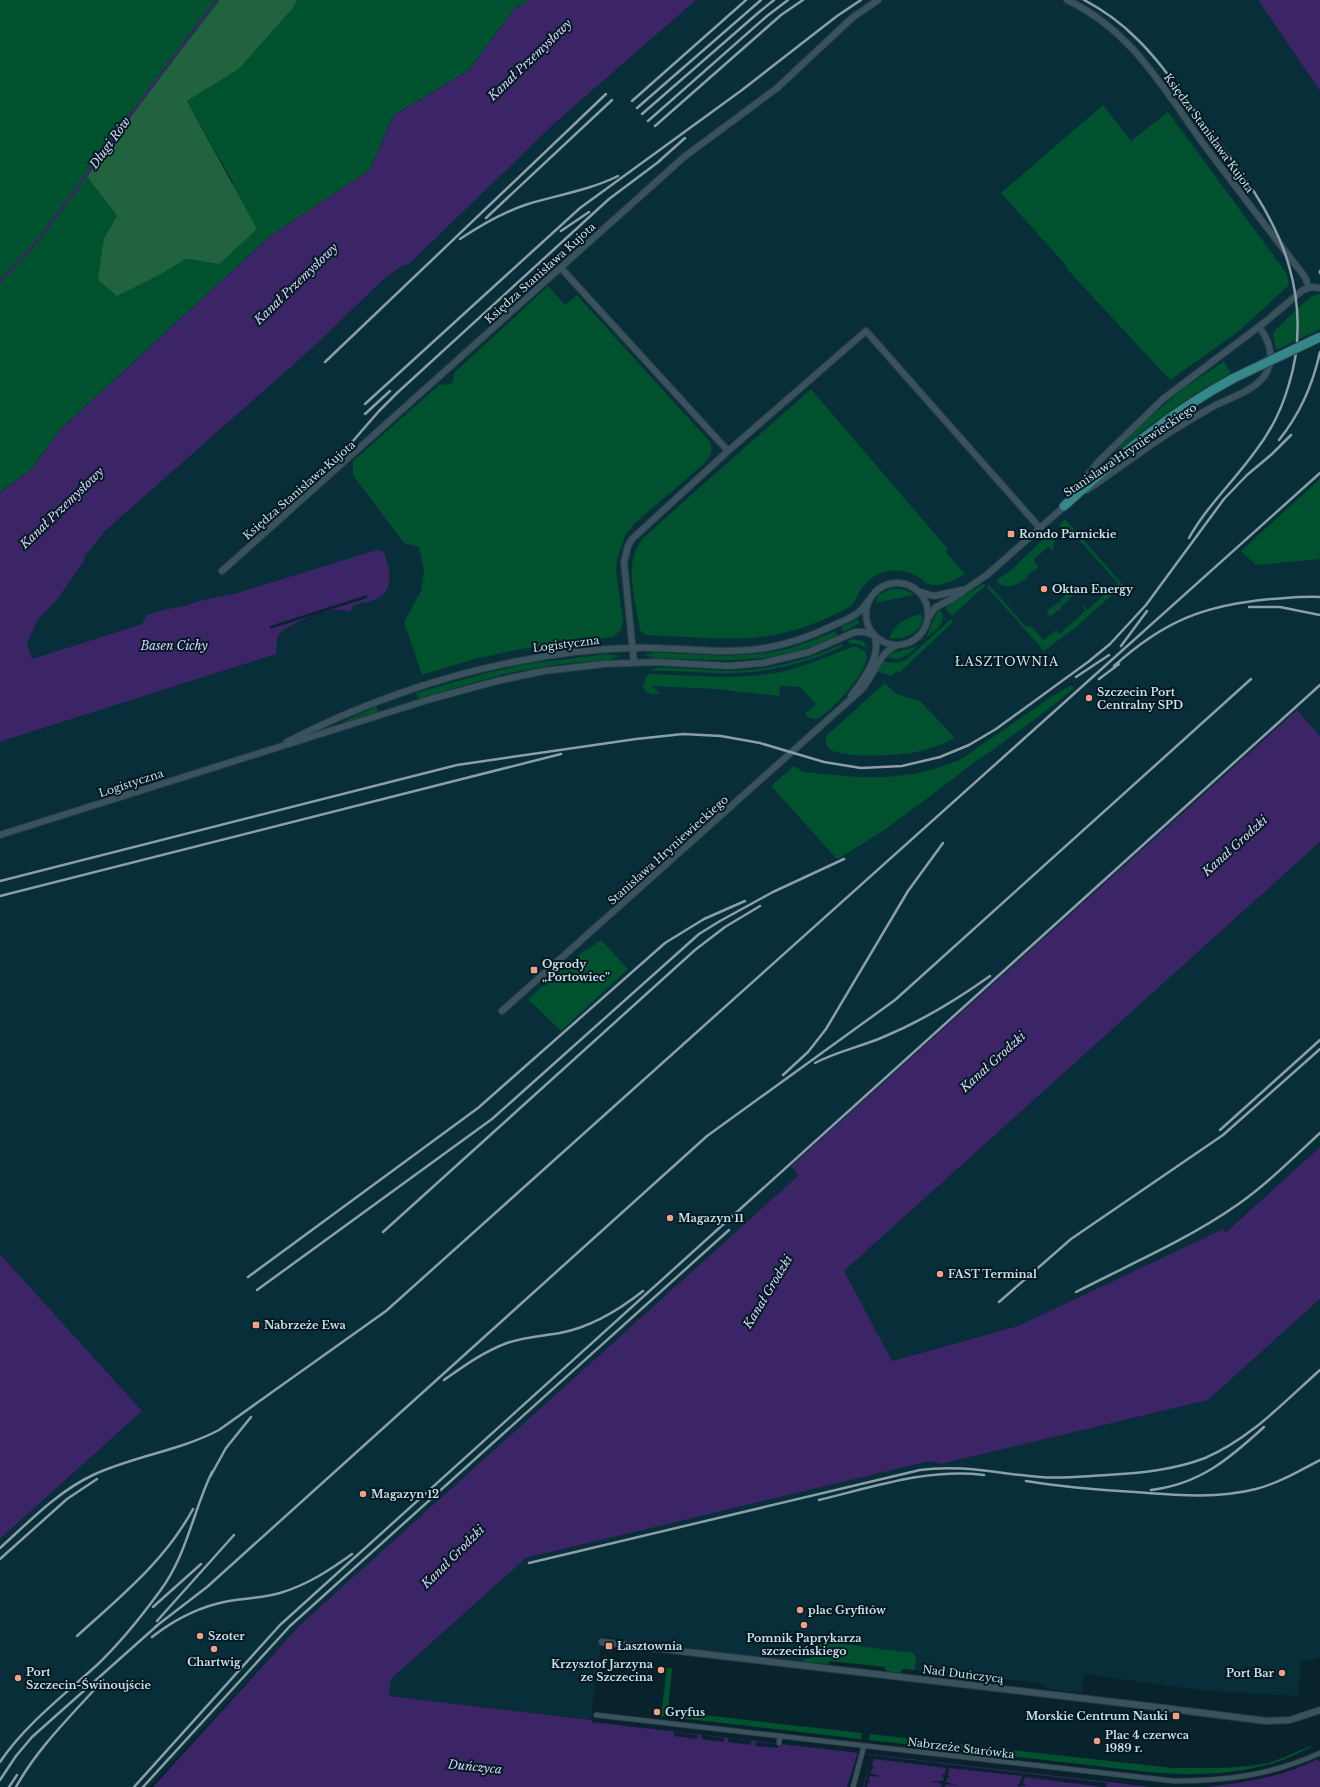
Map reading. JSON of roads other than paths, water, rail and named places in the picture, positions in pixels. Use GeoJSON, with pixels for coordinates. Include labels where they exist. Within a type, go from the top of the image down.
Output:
{"type":"FeatureCollection","features":[{"type":"Feature","properties":{"kind":"main road"},"geometry":{"type":"LineString","coordinates":[[1064,506],[1118,458],[1159,425],[1234,378],[1320,337]]}},
{"type":"Feature","properties":{"kind":"street","name":"Księdza Stanisława Kujota"},"geometry":{"type":"LineString","coordinates":[[222,571],[689,153],[780,86],[852,18],[878,0]]}},
{"type":"Feature","properties":{"kind":"street","name":"Księdza Stanisława Kujota"},"geometry":{"type":"LineString","coordinates":[[1067,0],[1110,27],[1142,59],[1205,146],[1305,277],[1309,288]]}},
{"type":"Feature","properties":{"kind":"street"},"geometry":{"type":"LineString","coordinates":[[561,268],[728,452]]}},
{"type":"Feature","properties":{"kind":"street"},"geometry":{"type":"LineString","coordinates":[[1309,288],[1320,288]]}},
{"type":"Feature","properties":{"kind":"street","name":"Stanisława Hryniewieckiego"},"geometry":{"type":"LineString","coordinates":[[1064,506],[1098,462],[1153,408],[1176,388],[1259,327],[1301,292],[1309,288]]}},
{"type":"Feature","properties":{"kind":"street","name":"Stanisława Hryniewieckiego"},"geometry":{"type":"LineString","coordinates":[[928,618],[936,607],[971,587],[988,574],[1064,506],[1161,438],[1248,389],[1260,380],[1268,369],[1270,356],[1267,340],[1259,327]]}},
{"type":"Feature","properties":{"kind":"street"},"geometry":{"type":"LineString","coordinates":[[634,663],[624,562],[628,546],[636,534],[866,331],[1040,528]]}},
{"type":"Feature","properties":{"kind":"street"},"geometry":{"type":"LineString","coordinates":[[889,584],[904,584],[917,591],[926,603],[928,618],[924,630],[918,637],[907,643],[898,645],[884,642],[874,635],[868,627],[866,610],[868,601],[878,589],[889,584]]}},
{"type":"Feature","properties":{"kind":"street","name":"Stanisława Hryniewieckiego"},"geometry":{"type":"LineString","coordinates":[[917,591],[935,596],[956,592],[971,587]]}},
{"type":"Feature","properties":{"kind":"street","name":"Logistyczna"},"geometry":{"type":"LineString","coordinates":[[269,750],[355,710],[461,675],[528,659],[577,652],[632,648],[732,651],[772,647],[798,640],[824,630],[856,614],[868,601]]}},
{"type":"Feature","properties":{"kind":"street","name":"Logistyczna"},"geometry":{"type":"LineString","coordinates":[[0,835],[431,699],[497,680],[570,667],[634,663],[728,666],[755,664],[802,654],[854,632],[864,632],[874,635]]}},
{"type":"Feature","properties":{"kind":"street","name":"Stanisława Hryniewieckiego"},"geometry":{"type":"LineString","coordinates":[[846,702],[864,677],[873,659],[876,646],[874,635]]}},
{"type":"Feature","properties":{"kind":"street","name":"Stanisława Hryniewieckiego"},"geometry":{"type":"LineString","coordinates":[[502,1011],[865,686],[884,653],[898,645]]}},
{"type":"Feature","properties":{"kind":"street","name":"Nad Duńczycą"},"geometry":{"type":"LineString","coordinates":[[602,1642],[1266,1721],[1290,1720],[1320,1710]]}},
{"type":"Feature","properties":{"kind":"street","name":"Nabrzeże Starówka"},"geometry":{"type":"LineString","coordinates":[[596,1715],[1174,1781],[1213,1780],[1264,1773],[1288,1767],[1320,1753]]}},
{"type":"Feature","properties":{"kind":"street"},"geometry":{"type":"LineString","coordinates":[[779,1743],[780,1736]]}},
{"type":"Feature","properties":{"kind":"street"},"geometry":{"type":"LineString","coordinates":[[853,1787],[864,1746]]}},
{"type":"Feature","properties":{"kind":"water"},"geometry":{"type":"Polygon","coordinates":[[[531,0],[696,0],[557,121],[409,264],[402,266],[386,277],[310,350],[105,531],[85,556],[84,561],[56,601],[38,619],[27,644],[32,659],[142,624],[147,615],[203,600],[237,593],[377,550],[384,552],[389,570],[389,582],[385,593],[377,599],[353,606],[351,611],[327,611],[288,627],[279,635],[276,654],[2,741],[0,744],[0,492],[32,469],[60,430],[269,237],[370,170],[393,116],[469,70],[516,7],[531,0]]]}},
{"type":"Feature","properties":{"kind":"water"},"geometry":{"type":"Polygon","coordinates":[[[1258,0],[1320,0],[1320,91],[1258,0]]]}},
{"type":"Feature","properties":{"kind":"water"},"geometry":{"type":"Polygon","coordinates":[[[1297,710],[1320,736],[1320,842],[844,1271],[892,1361],[1018,1326],[1223,1229],[1226,1232],[1320,1147],[1320,1299],[1208,1400],[941,1464],[930,1461],[526,1558],[391,1679],[389,1696],[591,1720],[592,1722],[1152,1787],[153,1787],[300,1625],[799,1175],[791,1166],[1297,710]]]}},
{"type":"Feature","properties":{"kind":"water"},"geometry":{"type":"Polygon","coordinates":[[[0,1254],[142,1411],[0,1539],[0,1254]]]}},
{"type":"Feature","properties":{"kind":"water"},"geometry":{"type":"Polygon","coordinates":[[[1318,1759],[1320,1762],[1320,1787],[1208,1787],[1264,1778],[1291,1770],[1318,1759]]]}},
{"type":"Feature","properties":{"kind":"waterway","name":"Długi Rów"},"geometry":{"type":"LineString","coordinates":[[0,282],[40,238],[216,0]]}},
{"type":"Feature","properties":{"kind":"railway"},"geometry":{"type":"LineString","coordinates":[[632,101],[746,0]]}},
{"type":"Feature","properties":{"kind":"railway"},"geometry":{"type":"LineString","coordinates":[[637,108],[761,0]]}},
{"type":"Feature","properties":{"kind":"railway"},"geometry":{"type":"LineString","coordinates":[[642,114],[774,0]]}},
{"type":"Feature","properties":{"kind":"railway"},"geometry":{"type":"LineString","coordinates":[[648,121],[767,16],[788,0]]}},
{"type":"Feature","properties":{"kind":"railway"},"geometry":{"type":"LineString","coordinates":[[655,126],[781,15],[803,0]]}},
{"type":"Feature","properties":{"kind":"railway"},"geometry":{"type":"LineString","coordinates":[[365,404],[580,208],[742,90],[837,16],[861,0]]}},
{"type":"Feature","properties":{"kind":"railway"},"geometry":{"type":"LineString","coordinates":[[1084,0],[1105,12],[1130,32],[1144,46],[1165,71],[1234,162],[1248,182],[1272,223],[1293,280],[1298,325],[1296,355],[1283,403],[1260,445],[1204,515],[1189,538]]}},
{"type":"Feature","properties":{"kind":"railway"},"geometry":{"type":"LineString","coordinates":[[325,362],[606,94]]}},
{"type":"Feature","properties":{"kind":"railway"},"geometry":{"type":"LineString","coordinates":[[486,218],[612,100]]}},
{"type":"Feature","properties":{"kind":"railway"},"geometry":{"type":"LineString","coordinates":[[657,163],[685,138]]}},
{"type":"Feature","properties":{"kind":"railway"},"geometry":{"type":"LineString","coordinates":[[271,518],[346,449],[397,393],[609,199],[661,160]]}},
{"type":"Feature","properties":{"kind":"railway"},"geometry":{"type":"LineString","coordinates":[[460,239],[492,219],[519,207],[585,189],[618,176]]}},
{"type":"Feature","properties":{"kind":"railway"},"geometry":{"type":"LineString","coordinates":[[561,231],[589,212]]}},
{"type":"Feature","properties":{"kind":"railway"},"geometry":{"type":"LineString","coordinates":[[1279,440],[1287,430],[1305,398],[1314,376],[1320,352]]}},
{"type":"Feature","properties":{"kind":"railway"},"geometry":{"type":"LineString","coordinates":[[365,414],[390,391]]}},
{"type":"Feature","properties":{"kind":"railway"},"geometry":{"type":"LineString","coordinates":[[0,881],[457,765],[636,739],[683,734],[721,736],[760,743],[824,762],[861,768],[902,766],[940,757],[969,745],[996,729],[1088,662],[1110,644],[1146,605],[1224,499],[1247,475],[1272,454],[1291,435]]}},
{"type":"Feature","properties":{"kind":"railway"},"geometry":{"type":"LineString","coordinates":[[0,1548],[44,1508],[80,1482],[109,1468],[188,1443],[219,1430],[386,1311],[1320,473]]}},
{"type":"Feature","properties":{"kind":"railway"},"geometry":{"type":"LineString","coordinates":[[1114,666],[1150,637],[1186,618],[1205,611],[1225,606],[1271,599],[1320,597]]}},
{"type":"Feature","properties":{"kind":"railway"},"geometry":{"type":"LineString","coordinates":[[1249,607],[1280,607],[1320,615]]}},
{"type":"Feature","properties":{"kind":"railway"},"geometry":{"type":"LineString","coordinates":[[1121,646],[1147,611]]}},
{"type":"Feature","properties":{"kind":"railway"},"geometry":{"type":"LineString","coordinates":[[1076,677],[1109,655]]}},
{"type":"Feature","properties":{"kind":"railway"},"geometry":{"type":"LineString","coordinates":[[1099,679],[1119,664]]}},
{"type":"Feature","properties":{"kind":"railway"},"geometry":{"type":"LineString","coordinates":[[155,1627],[207,1587],[707,1136],[895,1000],[1251,679]]}},
{"type":"Feature","properties":{"kind":"railway"},"geometry":{"type":"LineString","coordinates":[[134,1787],[280,1625],[1320,685]]}},
{"type":"Feature","properties":{"kind":"railway"},"geometry":{"type":"LineString","coordinates":[[0,896],[561,754]]}},
{"type":"Feature","properties":{"kind":"railway"},"geometry":{"type":"LineString","coordinates":[[783,1075],[808,1052],[826,1029],[908,891],[943,843]]}},
{"type":"Feature","properties":{"kind":"railway"},"geometry":{"type":"LineString","coordinates":[[257,1290],[492,1119],[699,934],[773,892],[844,859]]}},
{"type":"Feature","properties":{"kind":"railway"},"geometry":{"type":"LineString","coordinates":[[248,1277],[478,1108],[665,943],[704,919],[745,901]]}},
{"type":"Feature","properties":{"kind":"railway"},"geometry":{"type":"LineString","coordinates":[[383,1232],[695,950],[725,927],[760,906]]}},
{"type":"Feature","properties":{"kind":"railway"},"geometry":{"type":"LineString","coordinates":[[815,1063],[881,1038],[910,1025],[964,994],[990,976]]}},
{"type":"Feature","properties":{"kind":"railway"},"geometry":{"type":"LineString","coordinates":[[1220,1130],[1320,1040]]}},
{"type":"Feature","properties":{"kind":"railway"},"geometry":{"type":"LineString","coordinates":[[999,1302],[1071,1239],[1223,1135],[1320,1049]]}},
{"type":"Feature","properties":{"kind":"railway"},"geometry":{"type":"LineString","coordinates":[[1076,1292],[1178,1241],[1218,1218],[1259,1188],[1320,1133]]}},
{"type":"Feature","properties":{"kind":"railway"},"geometry":{"type":"LineString","coordinates":[[143,1787],[290,1626],[729,1230]]}},
{"type":"Feature","properties":{"kind":"railway"},"geometry":{"type":"LineString","coordinates":[[444,1380],[482,1355],[507,1343],[583,1327],[615,1311],[643,1291]]}},
{"type":"Feature","properties":{"kind":"railway"},"geometry":{"type":"LineString","coordinates":[[529,1563],[920,1470],[950,1468],[1057,1478],[1132,1473],[1181,1465],[1205,1458],[1237,1441],[1266,1419],[1320,1370]]}},
{"type":"Feature","properties":{"kind":"railway"},"geometry":{"type":"LineString","coordinates":[[210,1477],[226,1448],[251,1417]]}},
{"type":"Feature","properties":{"kind":"railway"},"geometry":{"type":"LineString","coordinates":[[1151,1490],[1168,1487],[1199,1476],[1238,1450],[1264,1427]]}},
{"type":"Feature","properties":{"kind":"railway"},"geometry":{"type":"LineString","coordinates":[[1026,1481],[1080,1488],[1165,1494],[1226,1494],[1256,1489],[1273,1483],[1320,1460]]}},
{"type":"Feature","properties":{"kind":"railway"},"geometry":{"type":"LineString","coordinates":[[0,1762],[21,1735],[114,1648],[160,1591],[177,1563],[212,1472]]}},
{"type":"Feature","properties":{"kind":"railway"},"geometry":{"type":"LineString","coordinates":[[819,1500],[921,1476],[942,1474],[984,1475]]}},
{"type":"Feature","properties":{"kind":"railway"},"geometry":{"type":"LineString","coordinates":[[0,1559],[67,1499],[97,1479]]}},
{"type":"Feature","properties":{"kind":"railway"},"geometry":{"type":"LineString","coordinates":[[77,1636],[141,1577],[155,1562],[182,1528],[193,1509]]}},
{"type":"Feature","properties":{"kind":"railway"},"geometry":{"type":"LineString","coordinates":[[157,1621],[234,1535]]}},
{"type":"Feature","properties":{"kind":"railway"},"geometry":{"type":"LineString","coordinates":[[152,1637],[179,1619],[208,1606],[229,1601],[274,1595],[300,1586],[327,1571],[352,1554]]}},
{"type":"Feature","properties":{"kind":"railway"},"geometry":{"type":"LineString","coordinates":[[153,1607],[201,1564]]}},
{"type":"Feature","properties":{"kind":"railway"},"geometry":{"type":"LineString","coordinates":[[0,1780],[16,1756],[32,1737],[160,1623]]}},
{"type":"Feature","properties":{"kind":"railway"},"geometry":{"type":"LineString","coordinates":[[16,1787],[45,1745],[103,1680]]}},
{"type":"Feature","properties":{"kind":"railway"},"geometry":{"type":"LineString","coordinates":[[9,1787],[17,1775]]}},
{"type":"Feature","properties":{"kind":"place","name":"Rondo Parnickie"},"geometry":{"type":"Point","coordinates":[1011,534]}},
{"type":"Feature","properties":{"kind":"place","name":"Oktan Energy"},"geometry":{"type":"Point","coordinates":[1044,589]}},
{"type":"Feature","properties":{"kind":"place","name":"Szczecin Port Centralny SPD"},"geometry":{"type":"Point","coordinates":[1089,698]}},
{"type":"Feature","properties":{"kind":"place","name":"Ogrody „Portowiec”"},"geometry":{"type":"Point","coordinates":[534,970]}},
{"type":"Feature","properties":{"kind":"place","name":"Magazyn 11"},"geometry":{"type":"Point","coordinates":[670,1218]}},
{"type":"Feature","properties":{"kind":"place","name":"FAST Terminal"},"geometry":{"type":"Point","coordinates":[940,1274]}},
{"type":"Feature","properties":{"kind":"place","name":"Nabrzeże Ewa"},"geometry":{"type":"Point","coordinates":[256,1325]}},
{"type":"Feature","properties":{"kind":"place","name":"Magazyn 12"},"geometry":{"type":"Point","coordinates":[363,1494]}},
{"type":"Feature","properties":{"kind":"place","name":"plac Gryfitów"},"geometry":{"type":"Point","coordinates":[800,1610]}},
{"type":"Feature","properties":{"kind":"place","name":"Pomnik Paprykarza szczecińskiego"},"geometry":{"type":"Point","coordinates":[804,1625]}},
{"type":"Feature","properties":{"kind":"place","name":"Szoter"},"geometry":{"type":"Point","coordinates":[200,1636]}},
{"type":"Feature","properties":{"kind":"place","name":"Łasztownia"},"geometry":{"type":"Point","coordinates":[609,1646]}},
{"type":"Feature","properties":{"kind":"place","name":"Chartwig"},"geometry":{"type":"Point","coordinates":[214,1649]}},
{"type":"Feature","properties":{"kind":"place","name":"Krzysztof Jarzyna ze Szczecina"},"geometry":{"type":"Point","coordinates":[661,1670]}},
{"type":"Feature","properties":{"kind":"place","name":"Port Bar"},"geometry":{"type":"Point","coordinates":[1282,1673]}},
{"type":"Feature","properties":{"kind":"place","name":"Port Szczecin-Świnoujście"},"geometry":{"type":"Point","coordinates":[18,1678]}},
{"type":"Feature","properties":{"kind":"place","name":"Gryfus"},"geometry":{"type":"Point","coordinates":[657,1712]}},
{"type":"Feature","properties":{"kind":"place","name":"Morskie Centrum Nauki"},"geometry":{"type":"Point","coordinates":[1176,1716]}},
{"type":"Feature","properties":{"kind":"place","name":"Plac 4 czerwca 1989 r."},"geometry":{"type":"Point","coordinates":[1097,1741]}},
{"type":"Feature","properties":{"kind":"district","name":"ŁASZTOWNIA"},"geometry":{"type":"Point","coordinates":[1007,662]}},
{"type":"Feature","properties":{"kind":"water label","name":"Kanał Przemysłowy"},"geometry":{"type":"Point","coordinates":[530,60]}},
{"type":"Feature","properties":{"kind":"water label","name":"Kanał Przemysłowy"},"geometry":{"type":"Point","coordinates":[296,284]}},
{"type":"Feature","properties":{"kind":"water label","name":"Kanał Przemysłowy"},"geometry":{"type":"Point","coordinates":[62,508]}},
{"type":"Feature","properties":{"kind":"water label","name":"Basen Cichy"},"geometry":{"type":"Point","coordinates":[174,646]}},
{"type":"Feature","properties":{"kind":"water label","name":"Kanał Grodzki"},"geometry":{"type":"Point","coordinates":[1235,846]}},
{"type":"Feature","properties":{"kind":"water label","name":"Kanał Grodzki"},"geometry":{"type":"Point","coordinates":[993,1062]}},
{"type":"Feature","properties":{"kind":"water label","name":"Kanał Grodzki"},"geometry":{"type":"Point","coordinates":[768,1292]}},
{"type":"Feature","properties":{"kind":"water label","name":"Kanał Grodzki"},"geometry":{"type":"Point","coordinates":[453,1557]}},
{"type":"Feature","properties":{"kind":"water label","name":"Duńczyca"},"geometry":{"type":"Point","coordinates":[475,1767]}}]}
